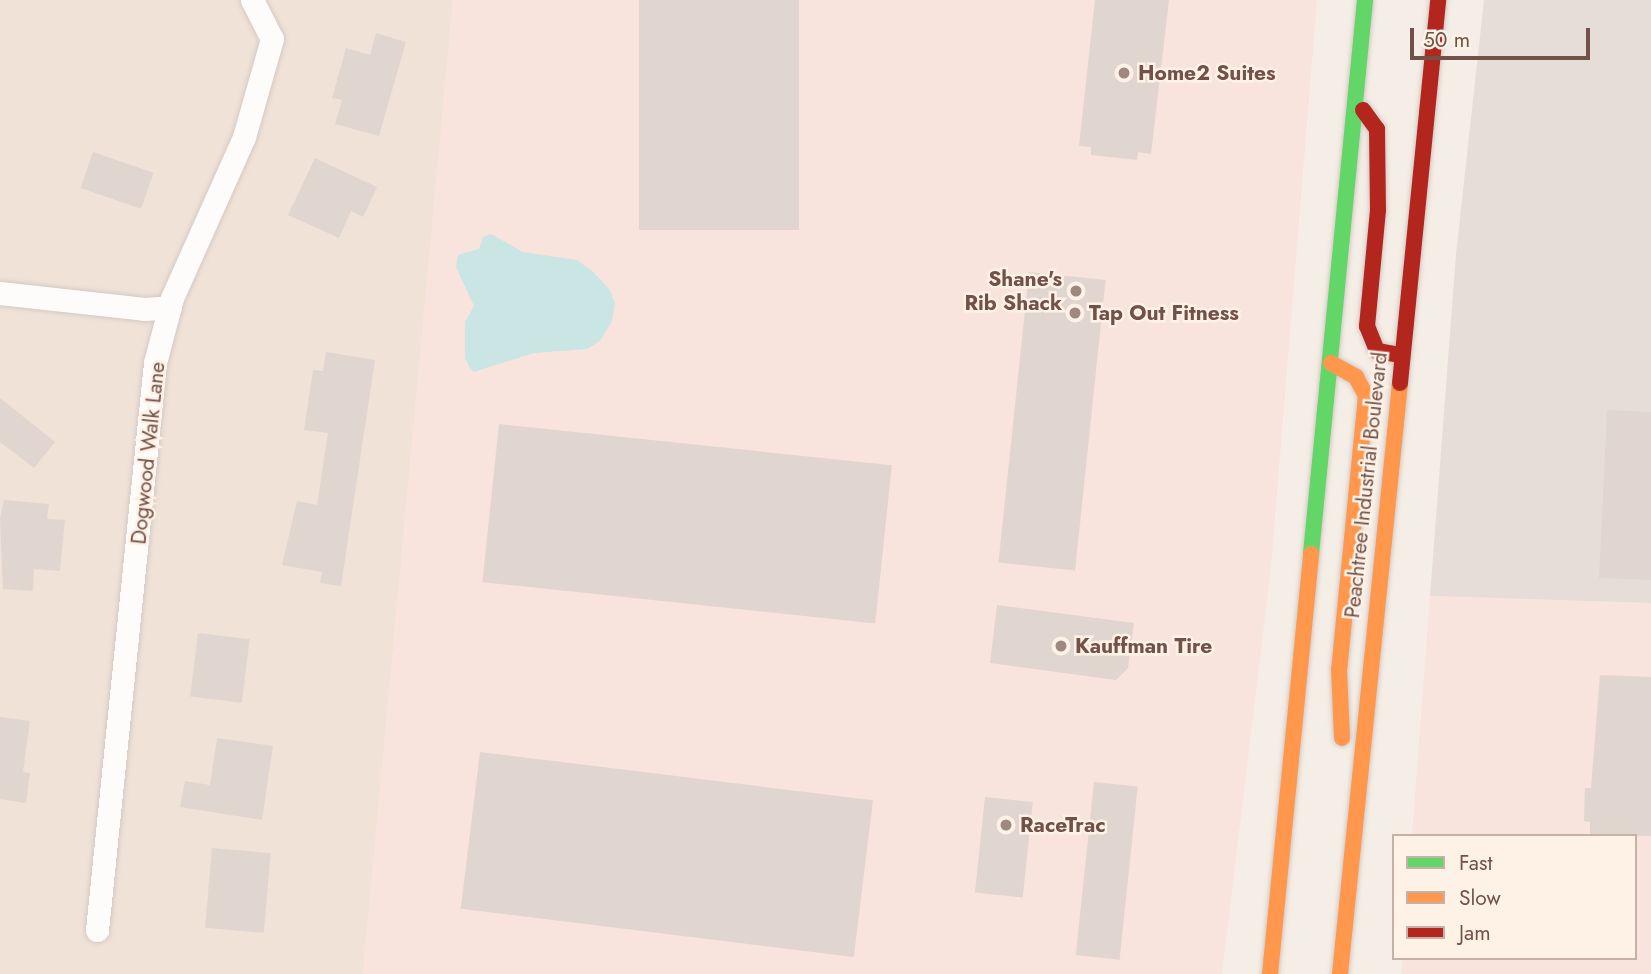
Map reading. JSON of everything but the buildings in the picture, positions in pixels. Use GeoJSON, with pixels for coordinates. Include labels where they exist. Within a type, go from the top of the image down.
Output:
{"type":"FeatureCollection","features":[{"type":"Feature","properties":{"kind":"highway"},"geometry":{"type":"LineString","coordinates":[[1269,974],[1365,0]]}},
{"type":"Feature","properties":{"kind":"highway","name":"Peachtree Industrial Boulevard"},"geometry":{"type":"LineString","coordinates":[[1340,974],[1400,355],[1438,0]]}},
{"type":"Feature","properties":{"kind":"highway"},"geometry":{"type":"LineString","coordinates":[[1356,100],[1377,129],[1378,210],[1367,326],[1377,351],[1400,355]]}},
{"type":"Feature","properties":{"kind":"highway"},"geometry":{"type":"LineString","coordinates":[[1331,363],[1356,377],[1366,396],[1339,669],[1343,762],[1358,776]]}},
{"type":"Feature","properties":{"kind":"street","name":"Dogwood Walk Lane"},"geometry":{"type":"LineString","coordinates":[[97,930],[155,363],[170,307],[244,137],[272,39],[252,0]]}},
{"type":"Feature","properties":{"kind":"street"},"geometry":{"type":"LineString","coordinates":[[0,293],[144,309],[170,307]]}},
{"type":"Feature","properties":{"kind":"shaded area"},"geometry":{"type":"Polygon","coordinates":[[[0,0],[453,0],[363,974],[0,974],[0,0]]]}},
{"type":"Feature","properties":{"kind":"shaded area"},"geometry":{"type":"Polygon","coordinates":[[[453,0],[1317,0],[1271,567],[1222,974],[363,974],[453,0]]]}},
{"type":"Feature","properties":{"kind":"shaded area"},"geometry":{"type":"Polygon","coordinates":[[[1484,0],[1651,0],[1651,603],[1430,596],[1456,254],[1484,0]]]}},
{"type":"Feature","properties":{"kind":"shaded area"},"geometry":{"type":"Polygon","coordinates":[[[1430,596],[1651,603],[1651,974],[1401,974],[1403,960],[1637,960],[1637,834],[1412,834],[1430,596]]]}},
{"type":"Feature","properties":{"kind":"water"},"geometry":{"type":"Polygon","coordinates":[[[491,234],[523,252],[577,260],[593,272],[610,290],[615,304],[612,321],[600,341],[587,349],[534,353],[474,372],[465,358],[465,322],[474,306],[456,267],[458,255],[479,249],[483,237],[491,234]]]}},
{"type":"Feature","properties":{"kind":"traffic: fast"},"geometry":{"type":"LineString","coordinates":[[1311,554],[1365,0]]}},
{"type":"Feature","properties":{"kind":"traffic: slow"},"geometry":{"type":"LineString","coordinates":[[1331,363],[1356,377],[1366,396],[1339,669],[1342,738]]}},
{"type":"Feature","properties":{"kind":"traffic: slow"},"geometry":{"type":"LineString","coordinates":[[1340,974],[1400,383]]}},
{"type":"Feature","properties":{"kind":"traffic: slow"},"geometry":{"type":"LineString","coordinates":[[1270,974],[1311,554]]}},
{"type":"Feature","properties":{"kind":"traffic: jam"},"geometry":{"type":"LineString","coordinates":[[1400,383],[1438,0]]}},
{"type":"Feature","properties":{"kind":"traffic: jam"},"geometry":{"type":"LineString","coordinates":[[1363,110],[1377,129],[1378,210],[1367,326],[1377,351],[1400,355]]}},
{"type":"Feature","properties":{"kind":"place","name":"Home2 Suites"},"geometry":{"type":"Point","coordinates":[1124,73]}},
{"type":"Feature","properties":{"kind":"place","name":"Shane's Rib Shack"},"geometry":{"type":"Point","coordinates":[1076,291]}},
{"type":"Feature","properties":{"kind":"place","name":"Tap Out Fitness"},"geometry":{"type":"Point","coordinates":[1075,313]}},
{"type":"Feature","properties":{"kind":"place","name":"Kauffman Tire"},"geometry":{"type":"Point","coordinates":[1061,646]}},
{"type":"Feature","properties":{"kind":"place","name":"RaceTrac"},"geometry":{"type":"Point","coordinates":[1006,825]}}]}
